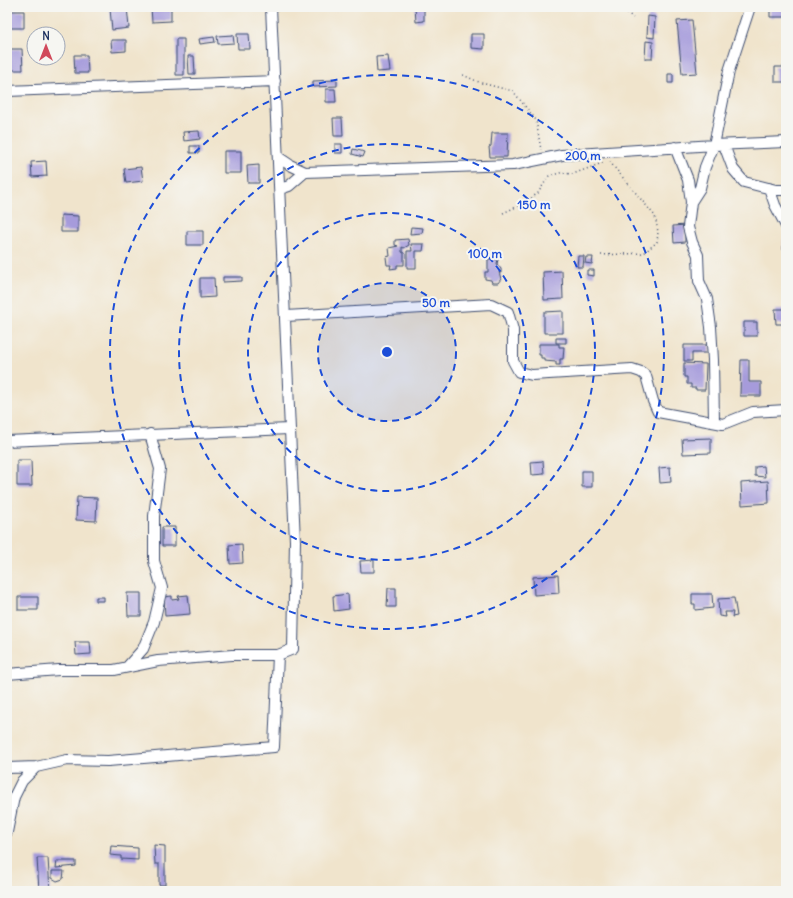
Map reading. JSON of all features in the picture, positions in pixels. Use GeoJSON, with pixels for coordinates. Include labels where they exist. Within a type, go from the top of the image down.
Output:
{"type":"FeatureCollection","features":[{"type":"Feature","properties":{"kind":"street"},"geometry":{"type":"LineString","coordinates":[[7,674],[59,670],[114,670],[158,661],[232,655],[278,655],[293,649],[295,540],[271,7]]}},
{"type":"Feature","properties":{"kind":"street"},"geometry":{"type":"LineString","coordinates":[[691,202],[700,188],[705,167],[719,145],[729,71],[750,7]]}},
{"type":"Feature","properties":{"kind":"street"},"geometry":{"type":"LineString","coordinates":[[7,91],[275,81]]}},
{"type":"Feature","properties":{"kind":"street"},"geometry":{"type":"LineString","coordinates":[[278,157],[305,172],[513,165],[562,156],[675,147],[786,142]]}},
{"type":"Feature","properties":{"kind":"street"},"geometry":{"type":"LineString","coordinates":[[719,145],[733,169],[744,182],[769,188],[786,190]]}},
{"type":"Feature","properties":{"kind":"street"},"geometry":{"type":"LineString","coordinates":[[675,147],[688,180],[691,202],[688,227],[698,256],[699,281],[707,299],[711,327],[714,422]]}},
{"type":"Feature","properties":{"kind":"street"},"geometry":{"type":"LineString","coordinates":[[280,189],[289,186],[305,172]]}},
{"type":"Feature","properties":{"kind":"street"},"geometry":{"type":"LineString","coordinates":[[769,188],[775,205],[786,226]]}},
{"type":"Feature","properties":{"kind":"street"},"geometry":{"type":"LineString","coordinates":[[286,316],[491,304],[508,312],[512,330],[513,361],[519,372],[532,375],[632,369],[641,372],[646,376],[653,401],[658,412],[723,424],[753,412],[786,410]]}},
{"type":"Feature","properties":{"kind":"street"},"geometry":{"type":"LineString","coordinates":[[7,441],[289,429]]}},
{"type":"Feature","properties":{"kind":"street"},"geometry":{"type":"LineString","coordinates":[[127,667],[143,649],[154,622],[162,588],[154,561],[154,516],[160,469],[150,434]]}},
{"type":"Feature","properties":{"kind":"street"},"geometry":{"type":"LineString","coordinates":[[7,768],[36,767],[66,760],[108,761],[274,747],[278,655]]}},
{"type":"Feature","properties":{"kind":"street"},"geometry":{"type":"LineString","coordinates":[[7,832],[14,797],[22,781],[36,767]]}},
{"type":"Feature","properties":{"kind":"path"},"geometry":{"type":"LineString","coordinates":[[621,7],[633,18]]}},
{"type":"Feature","properties":{"kind":"path"},"geometry":{"type":"LineString","coordinates":[[463,75],[481,83],[513,91],[536,120],[542,159]]}},
{"type":"Feature","properties":{"kind":"path"},"geometry":{"type":"LineString","coordinates":[[503,213],[525,203],[538,193],[549,176],[560,173],[573,174],[609,161],[655,216],[658,232],[657,242],[644,253],[601,256]]}},
{"type":"Feature","properties":{"kind":"building"},"geometry":{"type":"Polygon","coordinates":[[[127,7],[129,28],[112,30],[110,9],[127,7]]]}},
{"type":"Feature","properties":{"kind":"building"},"geometry":{"type":"Polygon","coordinates":[[[151,7],[171,7],[171,21],[152,22],[151,7]]]}},
{"type":"Feature","properties":{"kind":"building"},"geometry":{"type":"Polygon","coordinates":[[[244,7],[261,7],[261,8],[244,9],[244,7]]]}},
{"type":"Feature","properties":{"kind":"building"},"geometry":{"type":"Polygon","coordinates":[[[415,7],[424,7],[424,21],[416,22],[415,7]]]}},
{"type":"Feature","properties":{"kind":"building"},"geometry":{"type":"Polygon","coordinates":[[[770,7],[786,7],[786,17],[770,17],[770,7]]]}},
{"type":"Feature","properties":{"kind":"building"},"geometry":{"type":"Polygon","coordinates":[[[7,11],[24,11],[24,28],[7,28],[7,11]]]}},
{"type":"Feature","properties":{"kind":"building"},"geometry":{"type":"Polygon","coordinates":[[[648,16],[655,17],[654,38],[647,37],[648,16]]]}},
{"type":"Feature","properties":{"kind":"building"},"geometry":{"type":"Polygon","coordinates":[[[692,20],[697,73],[682,74],[677,21],[692,20]]]}},
{"type":"Feature","properties":{"kind":"building"},"geometry":{"type":"Polygon","coordinates":[[[237,34],[249,34],[250,49],[238,49],[237,34]]]}},
{"type":"Feature","properties":{"kind":"building"},"geometry":{"type":"Polygon","coordinates":[[[471,34],[484,34],[484,49],[471,48],[471,34]]]}},
{"type":"Feature","properties":{"kind":"building"},"geometry":{"type":"Polygon","coordinates":[[[233,35],[234,43],[218,44],[217,36],[233,35]]]}},
{"type":"Feature","properties":{"kind":"building"},"geometry":{"type":"Polygon","coordinates":[[[214,37],[215,42],[200,44],[199,39],[214,37]]]}},
{"type":"Feature","properties":{"kind":"building"},"geometry":{"type":"Polygon","coordinates":[[[176,39],[184,39],[184,75],[176,75],[176,39]]]}},
{"type":"Feature","properties":{"kind":"building"},"geometry":{"type":"Polygon","coordinates":[[[111,40],[126,40],[126,51],[112,52],[111,40]]]}},
{"type":"Feature","properties":{"kind":"building"},"geometry":{"type":"Polygon","coordinates":[[[646,41],[653,42],[652,59],[645,59],[646,41]]]}},
{"type":"Feature","properties":{"kind":"building"},"geometry":{"type":"Polygon","coordinates":[[[7,49],[22,49],[23,70],[7,70],[7,49]]]}},
{"type":"Feature","properties":{"kind":"building"},"geometry":{"type":"Polygon","coordinates":[[[74,55],[87,55],[88,73],[75,73],[74,55]]]}},
{"type":"Feature","properties":{"kind":"building"},"geometry":{"type":"Polygon","coordinates":[[[188,56],[194,56],[195,74],[189,74],[188,56]]]}},
{"type":"Feature","properties":{"kind":"building"},"geometry":{"type":"Polygon","coordinates":[[[388,56],[390,71],[377,72],[376,57],[388,56]]]}},
{"type":"Feature","properties":{"kind":"building"},"geometry":{"type":"Polygon","coordinates":[[[775,67],[786,67],[786,82],[775,82],[775,67]]]}},
{"type":"Feature","properties":{"kind":"building"},"geometry":{"type":"Polygon","coordinates":[[[668,74],[673,74],[673,83],[668,83],[668,74]]]}},
{"type":"Feature","properties":{"kind":"building"},"geometry":{"type":"Polygon","coordinates":[[[337,80],[337,86],[313,87],[313,81],[337,80]]]}},
{"type":"Feature","properties":{"kind":"building"},"geometry":{"type":"Polygon","coordinates":[[[326,89],[335,89],[336,102],[326,102],[326,89]]]}},
{"type":"Feature","properties":{"kind":"building"},"geometry":{"type":"Polygon","coordinates":[[[333,118],[342,118],[343,136],[334,136],[333,118]]]}},
{"type":"Feature","properties":{"kind":"building"},"geometry":{"type":"Polygon","coordinates":[[[199,131],[200,139],[184,141],[183,132],[199,131]]]}},
{"type":"Feature","properties":{"kind":"building"},"geometry":{"type":"Polygon","coordinates":[[[492,133],[508,133],[507,157],[490,157],[489,147],[491,146],[492,133]]]}},
{"type":"Feature","properties":{"kind":"building"},"geometry":{"type":"Polygon","coordinates":[[[335,144],[342,144],[342,153],[335,153],[335,144]]]}},
{"type":"Feature","properties":{"kind":"building"},"geometry":{"type":"Polygon","coordinates":[[[190,146],[199,146],[199,153],[190,153],[190,146]]]}},
{"type":"Feature","properties":{"kind":"building"},"geometry":{"type":"Polygon","coordinates":[[[353,149],[365,152],[363,157],[352,154],[353,149]]]}},
{"type":"Feature","properties":{"kind":"building"},"geometry":{"type":"Polygon","coordinates":[[[224,151],[241,151],[241,173],[224,173],[224,151]]]}},
{"type":"Feature","properties":{"kind":"building"},"geometry":{"type":"Polygon","coordinates":[[[46,161],[47,176],[32,177],[31,162],[46,161]]]}},
{"type":"Feature","properties":{"kind":"building"},"geometry":{"type":"Polygon","coordinates":[[[259,165],[259,183],[248,183],[247,166],[259,165]]]}},
{"type":"Feature","properties":{"kind":"building"},"geometry":{"type":"Polygon","coordinates":[[[141,167],[143,181],[126,183],[124,169],[141,167]]]}},
{"type":"Feature","properties":{"kind":"building"},"geometry":{"type":"Polygon","coordinates":[[[61,215],[78,216],[78,232],[61,232],[61,215]]]}},
{"type":"Feature","properties":{"kind":"building"},"geometry":{"type":"Polygon","coordinates":[[[685,225],[685,242],[674,243],[673,226],[685,225]]]}},
{"type":"Feature","properties":{"kind":"building"},"geometry":{"type":"Polygon","coordinates":[[[411,227],[423,228],[422,233],[410,234],[411,227]]]}},
{"type":"Feature","properties":{"kind":"building"},"geometry":{"type":"Polygon","coordinates":[[[187,231],[203,231],[203,245],[187,245],[187,231]]]}},
{"type":"Feature","properties":{"kind":"building"},"geometry":{"type":"Polygon","coordinates":[[[408,239],[409,245],[404,248],[402,247],[402,252],[404,253],[404,265],[397,265],[397,268],[390,269],[391,265],[387,265],[386,257],[390,256],[389,248],[398,246],[395,245],[395,240],[408,239]]]}},
{"type":"Feature","properties":{"kind":"building"},"geometry":{"type":"Polygon","coordinates":[[[786,239],[786,250],[783,250],[783,240],[786,239]]]}},
{"type":"Feature","properties":{"kind":"building"},"geometry":{"type":"Polygon","coordinates":[[[411,244],[424,244],[423,251],[416,251],[416,268],[407,268],[407,251],[412,251],[411,244]]]}},
{"type":"Feature","properties":{"kind":"building"},"geometry":{"type":"Polygon","coordinates":[[[578,256],[584,256],[583,267],[577,267],[578,256]]]}},
{"type":"Feature","properties":{"kind":"building"},"geometry":{"type":"Polygon","coordinates":[[[586,257],[593,257],[592,264],[585,263],[586,257]]]}},
{"type":"Feature","properties":{"kind":"building"},"geometry":{"type":"Polygon","coordinates":[[[488,259],[498,259],[497,264],[501,269],[501,273],[499,272],[501,279],[498,283],[492,283],[491,280],[485,279],[485,272],[488,272],[488,259]]]}},
{"type":"Feature","properties":{"kind":"building"},"geometry":{"type":"Polygon","coordinates":[[[587,270],[594,270],[594,276],[587,275],[587,270]]]}},
{"type":"Feature","properties":{"kind":"building"},"geometry":{"type":"Polygon","coordinates":[[[562,271],[563,299],[544,300],[543,272],[562,271]]]}},
{"type":"Feature","properties":{"kind":"building"},"geometry":{"type":"Polygon","coordinates":[[[223,277],[242,277],[242,281],[223,282],[223,277]]]}},
{"type":"Feature","properties":{"kind":"building"},"geometry":{"type":"Polygon","coordinates":[[[200,278],[214,278],[215,297],[200,298],[200,278]]]}},
{"type":"Feature","properties":{"kind":"building"},"geometry":{"type":"Polygon","coordinates":[[[775,309],[786,309],[786,324],[776,324],[775,309]]]}},
{"type":"Feature","properties":{"kind":"building"},"geometry":{"type":"Polygon","coordinates":[[[563,311],[563,333],[544,333],[544,312],[563,311]]]}},
{"type":"Feature","properties":{"kind":"building"},"geometry":{"type":"Polygon","coordinates":[[[744,322],[757,322],[757,336],[744,336],[744,322]]]}},
{"type":"Feature","properties":{"kind":"building"},"geometry":{"type":"Polygon","coordinates":[[[556,338],[566,338],[566,343],[556,343],[556,338]]]}},
{"type":"Feature","properties":{"kind":"building"},"geometry":{"type":"Polygon","coordinates":[[[539,344],[559,344],[559,347],[564,347],[563,359],[560,359],[560,365],[556,365],[556,362],[544,361],[544,358],[541,358],[541,355],[539,355],[539,344]]]}},
{"type":"Feature","properties":{"kind":"building"},"geometry":{"type":"Polygon","coordinates":[[[684,345],[710,345],[709,353],[692,353],[692,361],[684,361],[684,345]]]}},
{"type":"Feature","properties":{"kind":"building"},"geometry":{"type":"Polygon","coordinates":[[[741,360],[749,360],[749,382],[761,382],[761,396],[740,396],[741,360]]]}},
{"type":"Feature","properties":{"kind":"building"},"geometry":{"type":"Polygon","coordinates":[[[684,363],[706,364],[705,390],[696,390],[696,388],[691,388],[691,384],[687,384],[687,377],[684,377],[684,363]]]}},
{"type":"Feature","properties":{"kind":"building"},"geometry":{"type":"Polygon","coordinates":[[[711,438],[711,453],[683,454],[682,439],[711,438]]]}},
{"type":"Feature","properties":{"kind":"building"},"geometry":{"type":"Polygon","coordinates":[[[17,460],[31,460],[32,486],[17,486],[17,460]]]}},
{"type":"Feature","properties":{"kind":"building"},"geometry":{"type":"Polygon","coordinates":[[[543,461],[544,474],[532,475],[531,462],[543,461]]]}},
{"type":"Feature","properties":{"kind":"building"},"geometry":{"type":"Polygon","coordinates":[[[764,466],[765,477],[755,476],[755,467],[764,466]]]}},
{"type":"Feature","properties":{"kind":"building"},"geometry":{"type":"Polygon","coordinates":[[[670,467],[671,482],[660,483],[659,468],[670,467]]]}},
{"type":"Feature","properties":{"kind":"building"},"geometry":{"type":"Polygon","coordinates":[[[582,471],[592,471],[592,487],[582,487],[582,471]]]}},
{"type":"Feature","properties":{"kind":"building"},"geometry":{"type":"Polygon","coordinates":[[[768,481],[769,503],[742,505],[741,483],[768,481]]]}},
{"type":"Feature","properties":{"kind":"building"},"geometry":{"type":"Polygon","coordinates":[[[77,497],[97,498],[96,521],[76,520],[77,497]]]}},
{"type":"Feature","properties":{"kind":"building"},"geometry":{"type":"Polygon","coordinates":[[[162,527],[175,527],[175,546],[162,546],[162,527]]]}},
{"type":"Feature","properties":{"kind":"building"},"geometry":{"type":"Polygon","coordinates":[[[242,544],[243,563],[230,564],[229,545],[242,544]]]}},
{"type":"Feature","properties":{"kind":"building"},"geometry":{"type":"Polygon","coordinates":[[[374,560],[374,572],[361,572],[360,561],[374,560]]]}},
{"type":"Feature","properties":{"kind":"building"},"geometry":{"type":"Polygon","coordinates":[[[558,575],[559,593],[534,595],[533,577],[558,575]]]}},
{"type":"Feature","properties":{"kind":"building"},"geometry":{"type":"Polygon","coordinates":[[[388,588],[396,588],[396,607],[387,607],[388,588]]]}},
{"type":"Feature","properties":{"kind":"building"},"geometry":{"type":"Polygon","coordinates":[[[127,593],[141,593],[141,616],[128,616],[127,593]]]}},
{"type":"Feature","properties":{"kind":"building"},"geometry":{"type":"Polygon","coordinates":[[[348,594],[349,609],[334,611],[333,596],[348,594]]]}},
{"type":"Feature","properties":{"kind":"building"},"geometry":{"type":"Polygon","coordinates":[[[692,594],[712,594],[713,608],[695,610],[695,604],[692,604],[692,594]]]}},
{"type":"Feature","properties":{"kind":"building"},"geometry":{"type":"Polygon","coordinates":[[[188,595],[190,614],[165,616],[164,597],[172,596],[172,600],[179,599],[178,596],[188,595]]]}},
{"type":"Feature","properties":{"kind":"building"},"geometry":{"type":"Polygon","coordinates":[[[18,597],[38,597],[38,610],[18,610],[18,597]]]}},
{"type":"Feature","properties":{"kind":"building"},"geometry":{"type":"Polygon","coordinates":[[[96,597],[104,597],[104,601],[96,601],[96,597]]]}},
{"type":"Feature","properties":{"kind":"building"},"geometry":{"type":"Polygon","coordinates":[[[734,598],[737,616],[732,617],[733,612],[725,612],[726,617],[719,616],[718,599],[734,598]]]}},
{"type":"Feature","properties":{"kind":"building"},"geometry":{"type":"Polygon","coordinates":[[[75,642],[90,642],[91,654],[76,655],[75,642]]]}},
{"type":"Feature","properties":{"kind":"building"},"geometry":{"type":"Polygon","coordinates":[[[154,845],[165,846],[165,885],[159,885],[159,864],[155,864],[154,845]]]}},
{"type":"Feature","properties":{"kind":"building"},"geometry":{"type":"Polygon","coordinates":[[[111,846],[138,848],[138,860],[121,859],[121,856],[110,855],[111,846]]]}},
{"type":"Feature","properties":{"kind":"building"},"geometry":{"type":"Polygon","coordinates":[[[37,858],[48,858],[50,891],[39,891],[37,858]]]}},
{"type":"Feature","properties":{"kind":"building"},"geometry":{"type":"Polygon","coordinates":[[[57,861],[76,861],[76,866],[56,868],[57,861]]]}},
{"type":"Feature","properties":{"kind":"building"},"geometry":{"type":"Polygon","coordinates":[[[52,871],[64,871],[63,879],[57,881],[52,878],[52,871]]]}}]}
